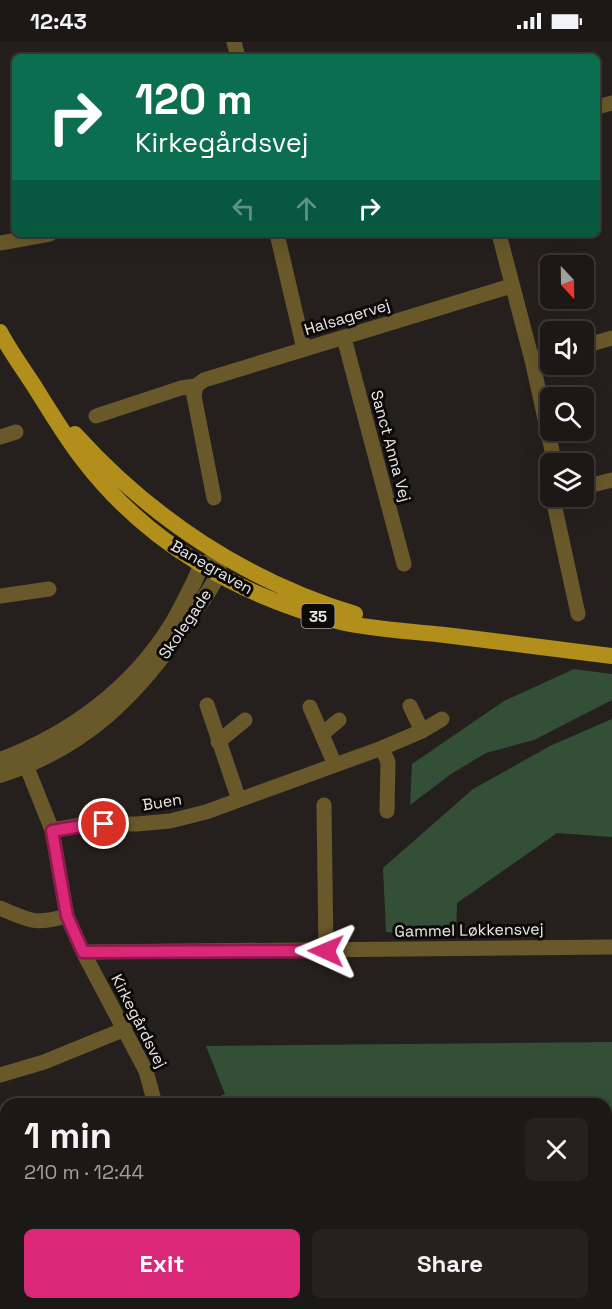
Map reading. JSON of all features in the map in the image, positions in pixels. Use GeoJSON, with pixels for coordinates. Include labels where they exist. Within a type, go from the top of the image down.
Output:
{"type":"FeatureCollection","features":[{"type":"Feature","properties":{"kind":"main road","name":"Banegraven"},"geometry":{"type":"LineString","coordinates":[[0,332],[60,429],[85,463],[144,523],[177,549],[218,575],[254,593],[298,610],[344,622],[612,656]]}},
{"type":"Feature","properties":{"kind":"main road","name":"Banegraven"},"geometry":{"type":"LineString","coordinates":[[42,398],[124,484],[170,522],[220,555],[273,583],[328,606],[385,623],[443,635]]}},
{"type":"Feature","properties":{"kind":"street"},"geometry":{"type":"LineString","coordinates":[[0,243],[33,237]]}},
{"type":"Feature","properties":{"kind":"street"},"geometry":{"type":"LineString","coordinates":[[278,237],[304,349]]}},
{"type":"Feature","properties":{"kind":"street"},"geometry":{"type":"LineString","coordinates":[[500,237],[532,360],[553,453]]}},
{"type":"Feature","properties":{"kind":"street","name":"Halsagervej"},"geometry":{"type":"LineString","coordinates":[[96,416],[181,388],[196,386],[204,380],[511,286]]}},
{"type":"Feature","properties":{"kind":"street","name":"Sanct Anna Vej"},"geometry":{"type":"LineString","coordinates":[[344,338],[404,564]]}},
{"type":"Feature","properties":{"kind":"street"},"geometry":{"type":"LineString","coordinates":[[594,343],[612,338]]}},
{"type":"Feature","properties":{"kind":"street"},"geometry":{"type":"LineString","coordinates":[[532,360],[540,358]]}},
{"type":"Feature","properties":{"kind":"street"},"geometry":{"type":"LineString","coordinates":[[196,386],[194,396],[214,498]]}},
{"type":"Feature","properties":{"kind":"street"},"geometry":{"type":"LineString","coordinates":[[0,437],[16,432]]}},
{"type":"Feature","properties":{"kind":"street"},"geometry":{"type":"LineString","coordinates":[[594,484],[612,480]]}},
{"type":"Feature","properties":{"kind":"street"},"geometry":{"type":"LineString","coordinates":[[555,507],[578,614]]}},
{"type":"Feature","properties":{"kind":"street","name":"Skolegade"},"geometry":{"type":"LineString","coordinates":[[0,775],[118,690],[170,627],[203,565],[220,555]]}},
{"type":"Feature","properties":{"kind":"street","name":"Skolegade"},"geometry":{"type":"LineString","coordinates":[[0,760],[24,759],[76,741],[124,701],[167,652],[218,575],[220,555]]}},
{"type":"Feature","properties":{"kind":"street"},"geometry":{"type":"LineString","coordinates":[[0,596],[49,589]]}},
{"type":"Feature","properties":{"kind":"street"},"geometry":{"type":"LineString","coordinates":[[207,705],[239,800]]}},
{"type":"Feature","properties":{"kind":"street"},"geometry":{"type":"LineString","coordinates":[[410,706],[422,731]]}},
{"type":"Feature","properties":{"kind":"street"},"geometry":{"type":"LineString","coordinates":[[310,707],[334,765]]}},
{"type":"Feature","properties":{"kind":"street","name":"Buen"},"geometry":{"type":"LineString","coordinates":[[52,831],[88,825],[137,824],[170,820],[206,812],[382,748],[422,731],[442,719]]}},
{"type":"Feature","properties":{"kind":"street"},"geometry":{"type":"LineString","coordinates":[[218,742],[245,720]]}},
{"type":"Feature","properties":{"kind":"street"},"geometry":{"type":"LineString","coordinates":[[322,734],[339,720]]}},
{"type":"Feature","properties":{"kind":"street"},"geometry":{"type":"LineString","coordinates":[[382,748],[388,762],[387,811]]}},
{"type":"Feature","properties":{"kind":"street","name":"Kirkegårdsvej"},"geometry":{"type":"LineString","coordinates":[[24,759],[52,831],[67,916],[83,952],[146,1071],[153,1098]]}},
{"type":"Feature","properties":{"kind":"street"},"geometry":{"type":"LineString","coordinates":[[324,805],[326,951]]}},
{"type":"Feature","properties":{"kind":"street"},"geometry":{"type":"LineString","coordinates":[[0,908],[33,921],[45,922],[67,916]]}},
{"type":"Feature","properties":{"kind":"street","name":"Gammel Løkkensvej"},"geometry":{"type":"LineString","coordinates":[[83,952],[612,947]]}},
{"type":"Feature","properties":{"kind":"street"},"geometry":{"type":"LineString","coordinates":[[0,1075],[44,1062],[125,1029]]}},
{"type":"Feature","properties":{"kind":"green space"},"geometry":{"type":"Polygon","coordinates":[[[574,669],[612,674],[612,700],[534,740],[486,753],[451,774],[410,805],[412,764],[504,701],[574,669]]]}},
{"type":"Feature","properties":{"kind":"green space"},"geometry":{"type":"Polygon","coordinates":[[[612,719],[612,837],[557,833],[457,903],[456,937],[386,932],[383,868],[473,789],[552,745],[612,719]]]}},
{"type":"Feature","properties":{"kind":"green space"},"geometry":{"type":"Polygon","coordinates":[[[612,1042],[612,1098],[216,1098],[225,1094],[206,1046],[612,1042]]]}},
{"type":"Feature","properties":{"kind":"route"},"geometry":{"type":"LineString","coordinates":[[104,824],[52,831],[67,916],[83,952],[326,951]]}}]}
